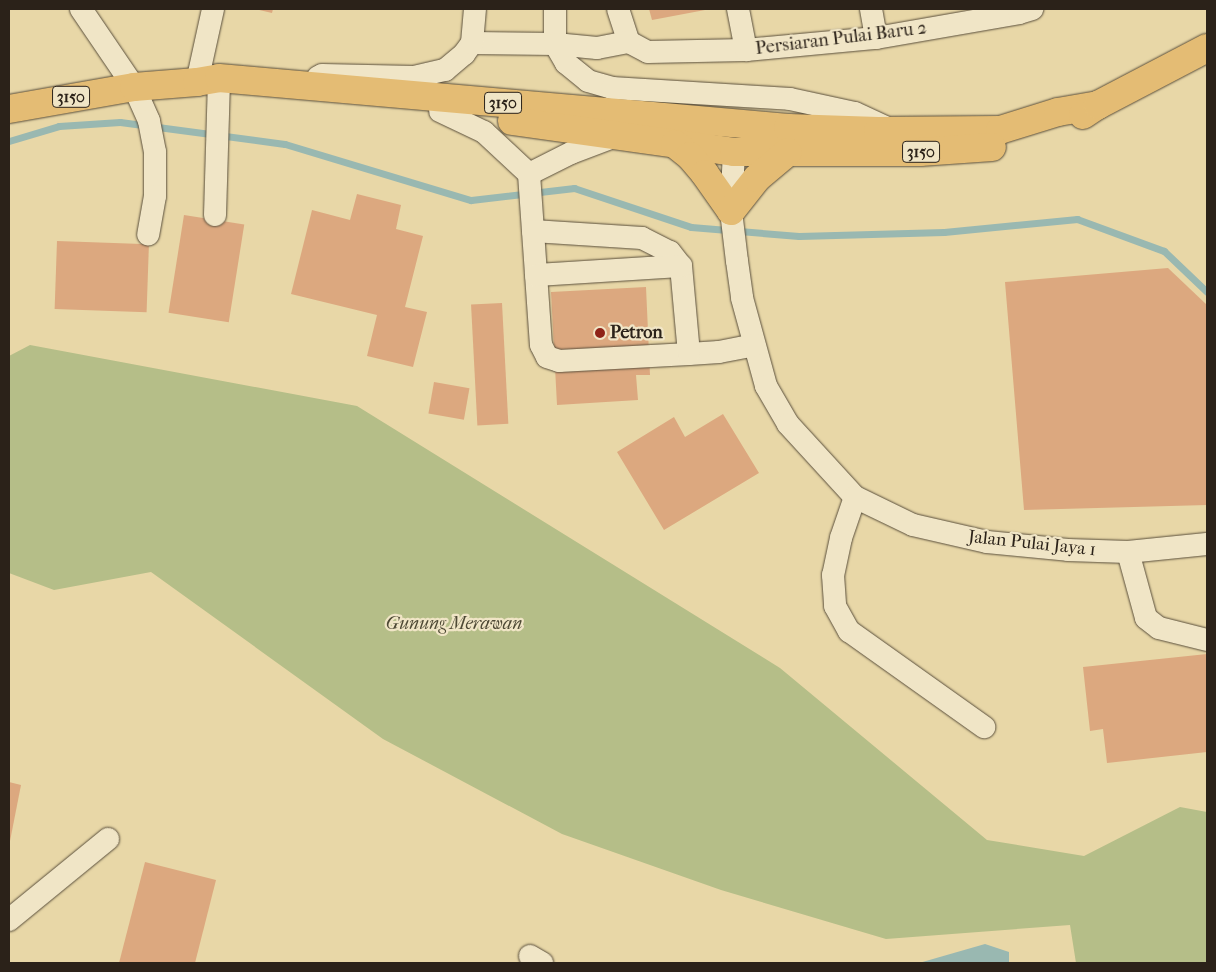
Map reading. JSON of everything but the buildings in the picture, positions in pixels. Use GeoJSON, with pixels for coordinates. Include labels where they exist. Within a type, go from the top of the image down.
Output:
{"type":"FeatureCollection","features":[{"type":"Feature","properties":{"kind":"main road","name":"3150"},"geometry":{"type":"LineString","coordinates":[[12,104],[134,87],[211,84],[300,84],[660,117],[788,140],[920,152],[1011,145],[1065,128],[1098,105],[1207,48]]}},
{"type":"Feature","properties":{"kind":"main road","name":"3150"},"geometry":{"type":"LineString","coordinates":[[211,84],[440,111],[734,152],[788,140],[893,130],[1000,130],[1058,112],[1098,105]]}},
{"type":"Feature","properties":{"kind":"main road"},"geometry":{"type":"LineString","coordinates":[[660,117],[702,128],[716,134],[734,152]]}},
{"type":"Feature","properties":{"kind":"main road"},"geometry":{"type":"LineString","coordinates":[[675,144],[690,156],[705,174],[731,215],[757,178],[788,140]]}},
{"type":"Feature","properties":{"kind":"street"},"geometry":{"type":"LineString","coordinates":[[81,9],[134,87],[149,120],[155,152],[155,196],[148,234]]}},
{"type":"Feature","properties":{"kind":"street"},"geometry":{"type":"LineString","coordinates":[[213,9],[211,84],[218,122],[215,214]]}},
{"type":"Feature","properties":{"kind":"street"},"geometry":{"type":"LineString","coordinates":[[300,84],[322,75],[414,77],[445,70],[464,54],[472,43],[476,9]]}},
{"type":"Feature","properties":{"kind":"street"},"geometry":{"type":"LineString","coordinates":[[555,9],[555,44],[574,70],[588,81],[612,88],[790,99],[855,113],[893,130]]}},
{"type":"Feature","properties":{"kind":"street"},"geometry":{"type":"LineString","coordinates":[[618,9],[639,47]]}},
{"type":"Feature","properties":{"kind":"street"},"geometry":{"type":"LineString","coordinates":[[738,9],[746,50]]}},
{"type":"Feature","properties":{"kind":"street"},"geometry":{"type":"LineString","coordinates":[[871,9],[876,38]]}},
{"type":"Feature","properties":{"kind":"street","name":"Persiaran Pulai Baru 2"},"geometry":{"type":"LineString","coordinates":[[472,43],[555,44],[596,48],[639,47],[746,50],[876,38],[1019,13],[1032,9]]}},
{"type":"Feature","properties":{"kind":"street"},"geometry":{"type":"LineString","coordinates":[[440,111],[484,132],[529,178],[541,346],[543,352],[552,360],[719,352],[754,345]]}},
{"type":"Feature","properties":{"kind":"street"},"geometry":{"type":"LineString","coordinates":[[529,178],[571,153],[616,136]]}},
{"type":"Feature","properties":{"kind":"street","name":"Jalan Pulai Jaya 1"},"geometry":{"type":"LineString","coordinates":[[734,152],[731,215],[742,298],[766,386],[788,424],[855,497],[913,526],[987,542],[1068,550],[1128,552],[1207,544]]}},
{"type":"Feature","properties":{"kind":"street"},"geometry":{"type":"LineString","coordinates":[[532,225],[642,238],[670,252],[680,266],[689,354]]}},
{"type":"Feature","properties":{"kind":"street"},"geometry":{"type":"LineString","coordinates":[[536,275],[680,266]]}},
{"type":"Feature","properties":{"kind":"street"},"geometry":{"type":"LineString","coordinates":[[855,497],[841,538],[833,575],[835,606],[849,631],[984,727]]}},
{"type":"Feature","properties":{"kind":"street"},"geometry":{"type":"LineString","coordinates":[[1128,552],[1146,618],[1159,628],[1207,640]]}},
{"type":"Feature","properties":{"kind":"street"},"geometry":{"type":"LineString","coordinates":[[9,920],[108,839]]}},
{"type":"Feature","properties":{"kind":"green space","name":"Gunung Merawan"},"geometry":{"type":"Polygon","coordinates":[[[30,345],[357,406],[780,668],[987,840],[1084,856],[1180,807],[1207,812],[1207,963],[1076,963],[1070,925],[886,939],[721,890],[562,834],[383,739],[151,572],[54,590],[9,573],[9,356],[30,345]]]}},
{"type":"Feature","properties":{"kind":"water"},"geometry":{"type":"Polygon","coordinates":[[[985,944],[1009,952],[1009,963],[919,963],[985,944]]]}},
{"type":"Feature","properties":{"kind":"waterway"},"geometry":{"type":"LineString","coordinates":[[9,141],[59,126],[120,122],[285,144],[471,200],[574,188],[691,227],[799,236],[944,232],[1077,219],[1164,251],[1207,292]]}},
{"type":"Feature","properties":{"kind":"place","name":"Petron"},"geometry":{"type":"Point","coordinates":[600,333]}}]}
